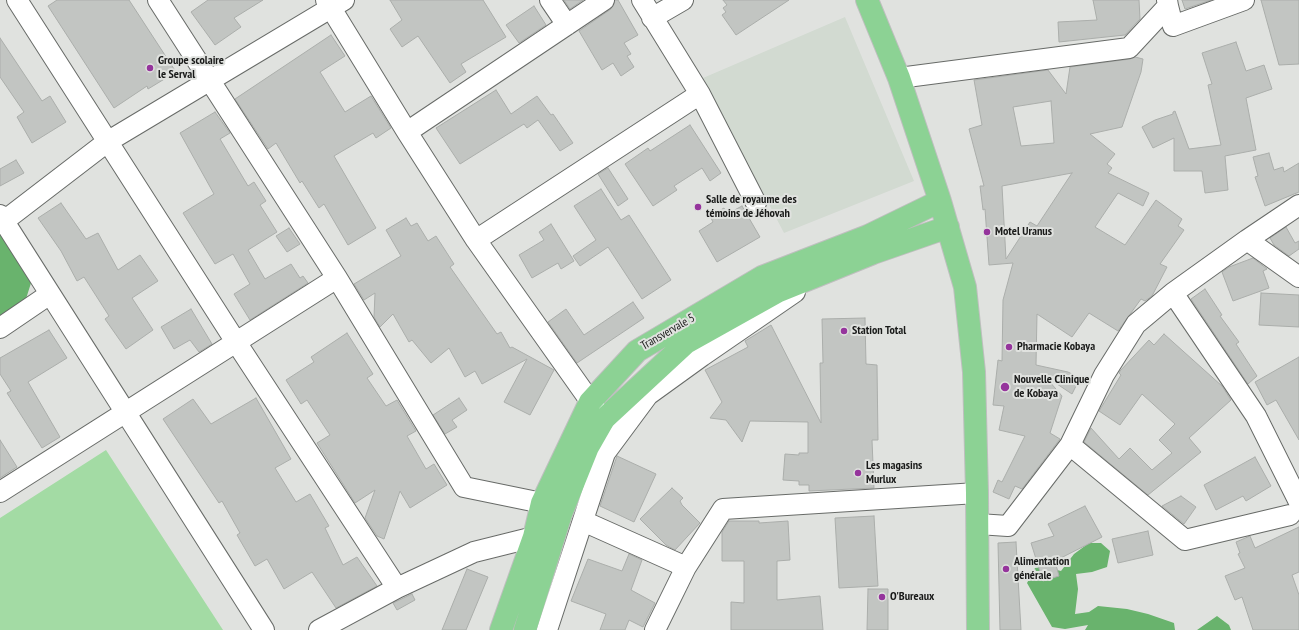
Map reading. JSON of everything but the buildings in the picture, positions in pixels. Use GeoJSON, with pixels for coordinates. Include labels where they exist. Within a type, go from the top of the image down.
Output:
{"type":"FeatureCollection","features":[{"type":"Feature","properties":{"kind":"main road"},"geometry":{"type":"LineString","coordinates":[[867,0],[899,78],[940,201],[965,287],[974,372],[978,524],[978,630]]}},
{"type":"Feature","properties":{"kind":"main road","name":"Transvervale 5"},"geometry":{"type":"LineString","coordinates":[[501,630],[534,537],[542,503],[590,402],[637,350],[762,277],[868,236],[940,201]]}},
{"type":"Feature","properties":{"kind":"main road","name":"Transvervale 5"},"geometry":{"type":"LineString","coordinates":[[524,630],[561,514],[588,447],[604,419],[686,343],[779,291],[873,253],[948,227]]}},
{"type":"Feature","properties":{"kind":"street"},"geometry":{"type":"LineString","coordinates":[[17,0],[236,342],[397,588]]}},
{"type":"Feature","properties":{"kind":"street"},"geometry":{"type":"LineString","coordinates":[[158,0],[208,81],[337,278],[464,487],[542,503]]}},
{"type":"Feature","properties":{"kind":"street"},"geometry":{"type":"LineString","coordinates":[[550,0],[567,25]]}},
{"type":"Feature","properties":{"kind":"street"},"geometry":{"type":"LineString","coordinates":[[407,132],[604,0]]}},
{"type":"Feature","properties":{"kind":"street"},"geometry":{"type":"LineString","coordinates":[[642,0],[700,94],[756,203]]}},
{"type":"Feature","properties":{"kind":"street"},"geometry":{"type":"LineString","coordinates":[[652,18],[683,0]]}},
{"type":"Feature","properties":{"kind":"street"},"geometry":{"type":"LineString","coordinates":[[1168,3],[1173,26],[1244,0]]}},
{"type":"Feature","properties":{"kind":"street"},"geometry":{"type":"LineString","coordinates":[[264,630],[2,218],[107,142],[333,3],[407,132],[476,240],[590,402],[604,419]]}},
{"type":"Feature","properties":{"kind":"street"},"geometry":{"type":"LineString","coordinates":[[899,78],[1129,48],[1168,3]]}},
{"type":"Feature","properties":{"kind":"street"},"geometry":{"type":"LineString","coordinates":[[476,240],[700,94]]}},
{"type":"Feature","properties":{"kind":"street"},"geometry":{"type":"LineString","coordinates":[[978,524],[1008,526],[1070,445],[1104,375],[1136,324],[1173,293],[1299,204]]}},
{"type":"Feature","properties":{"kind":"street"},"geometry":{"type":"LineString","coordinates":[[1247,240],[1299,277]]}},
{"type":"Feature","properties":{"kind":"street","name":"Transvervale 5"},"geometry":{"type":"LineString","coordinates":[[547,630],[605,453],[648,395],[791,294],[873,253]]}},
{"type":"Feature","properties":{"kind":"street"},"geometry":{"type":"LineString","coordinates":[[0,492],[337,278]]}},
{"type":"Feature","properties":{"kind":"street"},"geometry":{"type":"LineString","coordinates":[[1070,445],[1185,540],[1294,508],[1256,416],[1173,293]]}},
{"type":"Feature","properties":{"kind":"street"},"geometry":{"type":"LineString","coordinates":[[0,328],[50,294]]}},
{"type":"Feature","properties":{"kind":"street"},"geometry":{"type":"LineString","coordinates":[[655,630],[686,567],[723,509],[977,493]]}},
{"type":"Feature","properties":{"kind":"street"},"geometry":{"type":"LineString","coordinates":[[583,520],[686,567]]}},
{"type":"Feature","properties":{"kind":"street"},"geometry":{"type":"LineString","coordinates":[[319,630],[397,588],[474,552],[534,537]]}},
{"type":"Feature","properties":{"kind":"shaded area"},"geometry":{"type":"Polygon","coordinates":[[[845,17],[914,181],[784,233],[703,78],[845,17]]]}},
{"type":"Feature","properties":{"kind":"green space"},"geometry":{"type":"Polygon","coordinates":[[[0,234],[31,283],[25,302],[0,317],[0,234]]]}},
{"type":"Feature","properties":{"kind":"green space"},"geometry":{"type":"Polygon","coordinates":[[[106,450],[223,630],[0,630],[0,518],[106,450]]]}},
{"type":"Feature","properties":{"kind":"green space"},"geometry":{"type":"Polygon","coordinates":[[[1089,543],[1101,543],[1110,551],[1107,567],[1092,572],[1076,574],[1078,589],[1075,614],[1089,612],[1098,606],[1127,609],[1148,614],[1174,623],[1175,630],[1085,630],[1088,625],[1065,629],[1052,627],[1027,583],[1035,568],[1045,567],[1061,571],[1074,554],[1089,543]]]}},
{"type":"Feature","properties":{"kind":"green space"},"geometry":{"type":"Polygon","coordinates":[[[1217,616],[1229,625],[1231,630],[1197,630],[1217,616]]]}},
{"type":"Feature","properties":{"kind":"place","name":"Groupe scolaire le Serval"},"geometry":{"type":"Point","coordinates":[150,68]}},
{"type":"Feature","properties":{"kind":"place","name":"Salle de royaume des témoins de Jéhovah"},"geometry":{"type":"Point","coordinates":[698,207]}},
{"type":"Feature","properties":{"kind":"place","name":"Motel Uranus"},"geometry":{"type":"Point","coordinates":[987,232]}},
{"type":"Feature","properties":{"kind":"place","name":"Station Total"},"geometry":{"type":"Point","coordinates":[844,331]}},
{"type":"Feature","properties":{"kind":"place","name":"Pharmacie Kobaya"},"geometry":{"type":"Point","coordinates":[1009,347]}},
{"type":"Feature","properties":{"kind":"place","name":"Nouvelle Clinique de Kobaya"},"geometry":{"type":"Point","coordinates":[1005,387]}},
{"type":"Feature","properties":{"kind":"place","name":"Les magasins Murlux"},"geometry":{"type":"Point","coordinates":[858,473]}},
{"type":"Feature","properties":{"kind":"place","name":"Alimentation générale"},"geometry":{"type":"Point","coordinates":[1006,569]}},
{"type":"Feature","properties":{"kind":"place","name":"O'Bureaux"},"geometry":{"type":"Point","coordinates":[882,597]}}]}
